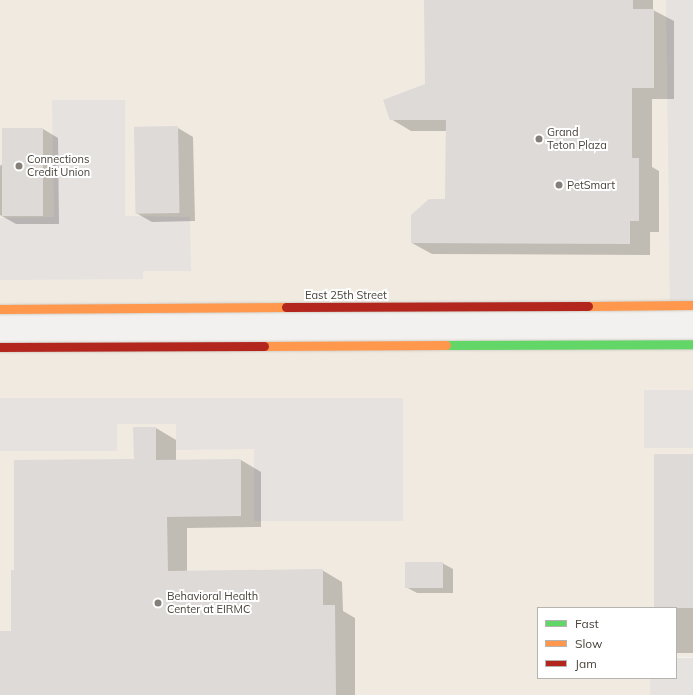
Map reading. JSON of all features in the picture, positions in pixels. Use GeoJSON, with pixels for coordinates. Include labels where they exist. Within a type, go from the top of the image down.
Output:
{"type":"FeatureCollection","features":[{"type":"Feature","properties":{"kind":"street","name":"East 25th Street"},"geometry":{"type":"LineString","coordinates":[[0,309],[693,306]]}},
{"type":"Feature","properties":{"kind":"street"},"geometry":{"type":"LineString","coordinates":[[0,347],[693,344]]}},
{"type":"Feature","properties":{"kind":"shaded area"},"geometry":{"type":"Polygon","coordinates":[[[0,0],[693,0],[693,309],[0,309],[0,0]]]}},
{"type":"Feature","properties":{"kind":"shaded area"},"geometry":{"type":"Polygon","coordinates":[[[666,0],[693,0],[693,305],[670,306],[666,0]]]}},
{"type":"Feature","properties":{"kind":"shaded area"},"geometry":{"type":"Polygon","coordinates":[[[52,100],[125,100],[125,216],[190,217],[191,271],[143,271],[143,279],[0,280],[0,218],[54,217],[52,100]]]}},
{"type":"Feature","properties":{"kind":"shaded area"},"geometry":{"type":"Polygon","coordinates":[[[693,344],[693,657],[677,657],[677,607],[537,607],[537,679],[650,679],[650,695],[0,695],[0,347],[693,344]]]}},
{"type":"Feature","properties":{"kind":"shaded area"},"geometry":{"type":"Polygon","coordinates":[[[644,390],[693,390],[693,448],[644,448],[644,390]]]}},
{"type":"Feature","properties":{"kind":"shaded area"},"geometry":{"type":"Polygon","coordinates":[[[0,398],[403,398],[403,521],[254,521],[254,449],[176,450],[176,424],[117,424],[117,451],[0,451],[0,398]]]}},
{"type":"Feature","properties":{"kind":"shaded area"},"geometry":{"type":"Polygon","coordinates":[[[677,658],[693,658],[693,695],[650,695],[650,679],[677,679],[677,658]]]}},
{"type":"Feature","properties":{"kind":"building","name":"Grand Teton Plaza"},"geometry":{"type":"Polygon","coordinates":[[[424,0],[633,0],[633,9],[654,9],[654,88],[632,88],[632,158],[639,158],[639,221],[630,221],[630,244],[411,243],[411,215],[429,199],[445,199],[446,120],[390,120],[383,100],[425,84],[424,0]]]}},
{"type":"Feature","properties":{"kind":"building"},"geometry":{"type":"Polygon","coordinates":[[[178,126],[180,213],[136,214],[134,127],[178,126]]]}},
{"type":"Feature","properties":{"kind":"building"},"geometry":{"type":"Polygon","coordinates":[[[2,128],[43,128],[43,216],[2,216],[2,128]]]}},
{"type":"Feature","properties":{"kind":"building"},"geometry":{"type":"Polygon","coordinates":[[[133,427],[156,427],[156,460],[241,459],[241,516],[167,517],[168,571],[323,569],[323,605],[335,605],[336,695],[0,695],[0,631],[11,631],[11,570],[14,570],[14,460],[134,459],[133,427]]]}},
{"type":"Feature","properties":{"kind":"building"},"geometry":{"type":"Polygon","coordinates":[[[654,454],[693,454],[693,608],[654,607],[654,454]]]}},
{"type":"Feature","properties":{"kind":"building"},"geometry":{"type":"Polygon","coordinates":[[[405,562],[443,562],[443,588],[405,588],[405,562]]]}},
{"type":"Feature","properties":{"kind":"traffic: fast"},"geometry":{"type":"LineString","coordinates":[[446,345],[693,344]]}},
{"type":"Feature","properties":{"kind":"traffic: slow"},"geometry":{"type":"LineString","coordinates":[[588,306],[693,305]]}},
{"type":"Feature","properties":{"kind":"traffic: slow"},"geometry":{"type":"LineString","coordinates":[[0,309],[286,307]]}},
{"type":"Feature","properties":{"kind":"traffic: slow"},"geometry":{"type":"LineString","coordinates":[[264,346],[446,345]]}},
{"type":"Feature","properties":{"kind":"traffic: jam"},"geometry":{"type":"LineString","coordinates":[[286,307],[588,306]]}},
{"type":"Feature","properties":{"kind":"traffic: jam"},"geometry":{"type":"LineString","coordinates":[[0,347],[264,346]]}},
{"type":"Feature","properties":{"kind":"place","name":"Grand Teton Plaza"},"geometry":{"type":"Point","coordinates":[539,139]}},
{"type":"Feature","properties":{"kind":"place","name":"Connections Credit Union"},"geometry":{"type":"Point","coordinates":[19,166]}},
{"type":"Feature","properties":{"kind":"place","name":"PetSmart"},"geometry":{"type":"Point","coordinates":[559,185]}},
{"type":"Feature","properties":{"kind":"place","name":"Behavioral Health Center at EIRMC"},"geometry":{"type":"Point","coordinates":[158,603]}}]}
